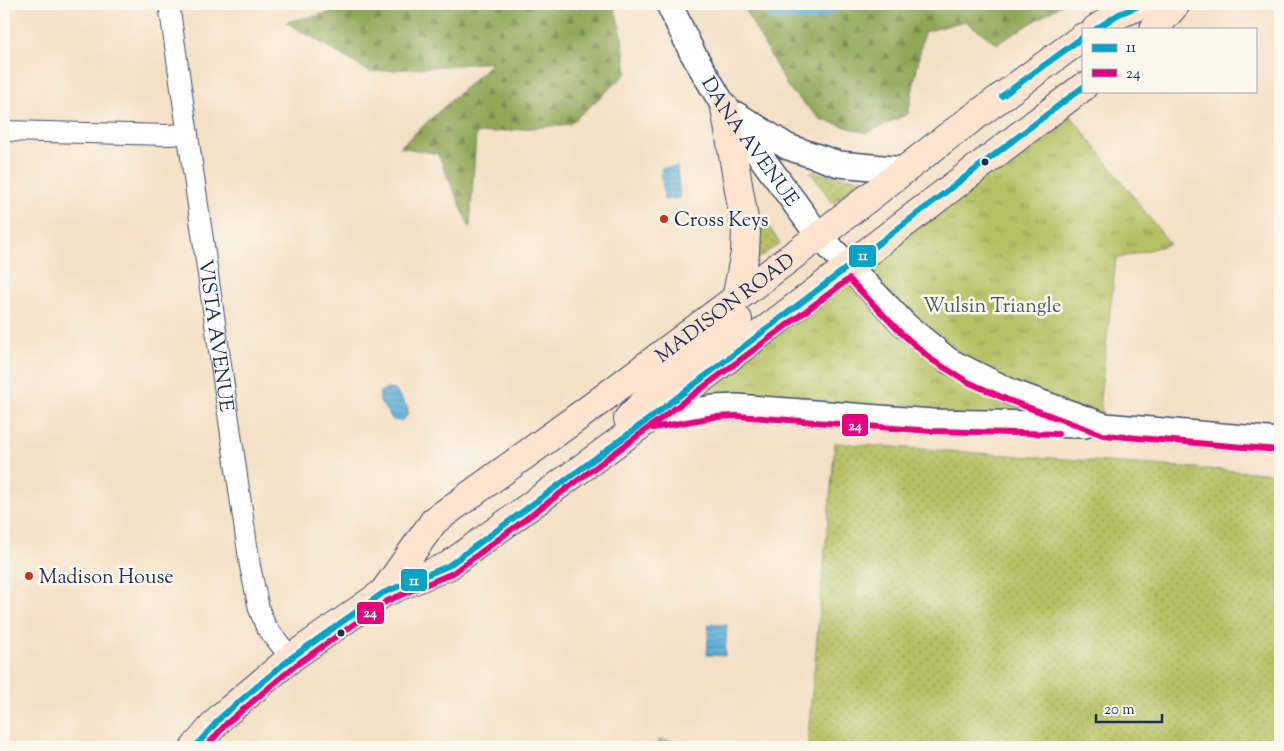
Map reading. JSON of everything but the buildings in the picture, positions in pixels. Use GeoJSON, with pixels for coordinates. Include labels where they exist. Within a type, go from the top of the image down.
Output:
{"type":"FeatureCollection","features":[{"type":"Feature","properties":{"kind":"main road"},"geometry":{"type":"LineString","coordinates":[[1098,28],[1119,14],[1144,4]]}},
{"type":"Feature","properties":{"kind":"main road"},"geometry":{"type":"LineString","coordinates":[[1155,28],[1176,4]]}},
{"type":"Feature","properties":{"kind":"main road","name":"MADISON ROAD"},"geometry":{"type":"LineString","coordinates":[[383,593],[434,521],[736,299],[1082,38]]}},
{"type":"Feature","properties":{"kind":"main road","name":"MADISON ROAD"},"geometry":{"type":"LineString","coordinates":[[195,747],[221,717],[291,658],[383,593],[448,566],[649,419],[1082,88]]}},
{"type":"Feature","properties":{"kind":"main road"},"geometry":{"type":"LineString","coordinates":[[725,108],[746,231],[736,299]]}},
{"type":"Feature","properties":{"kind":"main road"},"geometry":{"type":"LineString","coordinates":[[586,466],[681,364],[814,260],[819,248],[819,236]]}},
{"type":"Feature","properties":{"kind":"street","name":"VISTA AVENUE"},"geometry":{"type":"LineString","coordinates":[[169,4],[257,601],[266,627],[291,658]]}},
{"type":"Feature","properties":{"kind":"street","name":"DANA AVENUE"},"geometry":{"type":"LineString","coordinates":[[669,4],[692,52],[725,108],[819,236],[905,325],[949,361],[1011,392],[1105,426]]}},
{"type":"Feature","properties":{"kind":"street"},"geometry":{"type":"LineString","coordinates":[[725,108],[788,147],[840,164],[905,170]]}},
{"type":"Feature","properties":{"kind":"street"},"geometry":{"type":"LineString","coordinates":[[4,131],[170,136],[188,133]]}},
{"type":"Feature","properties":{"kind":"street"},"geometry":{"type":"LineString","coordinates":[[649,419],[713,408],[737,407],[932,422],[1105,426],[1280,441]]}},
{"type":"Feature","properties":{"kind":"green space"},"geometry":{"type":"Polygon","coordinates":[[[371,4],[613,4],[621,31],[627,73],[570,124],[476,134],[470,228],[438,154],[400,147],[493,62],[370,72],[286,22],[371,4]]]}},
{"type":"Feature","properties":{"kind":"green space"},"geometry":{"type":"Polygon","coordinates":[[[742,4],[1063,4],[997,44],[965,21],[924,32],[908,114],[866,133],[820,119],[788,88],[742,4]]]}},
{"type":"Feature","properties":{"kind":"green space","name":"Wulsin Triangle"},"geometry":{"type":"Polygon","coordinates":[[[1061,103],[1170,244],[1116,259],[1100,399],[1105,426],[842,415],[649,419],[1061,103]]]}},
{"type":"Feature","properties":{"kind":"green space"},"geometry":{"type":"Polygon","coordinates":[[[810,172],[865,180],[833,203],[810,172]]]}},
{"type":"Feature","properties":{"kind":"green space"},"geometry":{"type":"Polygon","coordinates":[[[762,217],[780,243],[753,262],[762,217]]]}},
{"type":"Feature","properties":{"kind":"green space"},"geometry":{"type":"Polygon","coordinates":[[[835,443],[1280,474],[1280,747],[807,747],[835,443]]]}},
{"type":"Feature","properties":{"kind":"green space"},"geometry":{"type":"Polygon","coordinates":[[[659,740],[752,747],[658,747],[659,740]]]}},
{"type":"Feature","properties":{"kind":"water"},"geometry":{"type":"Polygon","coordinates":[[[677,167],[680,198],[664,200],[661,168],[677,167]]]}},
{"type":"Feature","properties":{"kind":"water"},"geometry":{"type":"Polygon","coordinates":[[[386,389],[395,390],[408,408],[407,416],[402,421],[393,420],[380,402],[380,392],[386,389]]]}},
{"type":"Feature","properties":{"kind":"water"},"geometry":{"type":"Polygon","coordinates":[[[709,624],[727,625],[725,656],[707,655],[709,624]]]}},
{"type":"Feature","properties":{"kind":"waterway"},"geometry":{"type":"LineString","coordinates":[[772,16],[813,18],[847,4]]}},
{"type":"Feature","properties":{"kind":"transit line","name":"11"},"geometry":{"type":"LineString","coordinates":[[1098,28],[1119,14],[1144,4]]}},
{"type":"Feature","properties":{"kind":"transit line","name":"11"},"geometry":{"type":"LineString","coordinates":[[1002,96],[1082,38]]}},
{"type":"Feature","properties":{"kind":"transit line","name":"11"},"geometry":{"type":"LineString","coordinates":[[195,747],[221,717],[291,658],[383,593],[448,566],[649,419],[1082,88]]}},
{"type":"Feature","properties":{"kind":"transit line","name":"24"},"geometry":{"type":"LineString","coordinates":[[206,747],[227,723],[296,665],[387,601],[453,573],[849,279],[899,331],[932,360],[968,382],[1008,400],[1103,435],[1279,450]]}},
{"type":"Feature","properties":{"kind":"transit line","name":"24"},"geometry":{"type":"LineString","coordinates":[[653,428],[714,417],[737,416],[931,431],[1058,434]]}},
{"type":"Feature","properties":{"kind":"place","name":"Cross Keys"},"geometry":{"type":"Point","coordinates":[664,219]}},
{"type":"Feature","properties":{"kind":"place","name":"Madison House"},"geometry":{"type":"Point","coordinates":[29,576]}}]}
